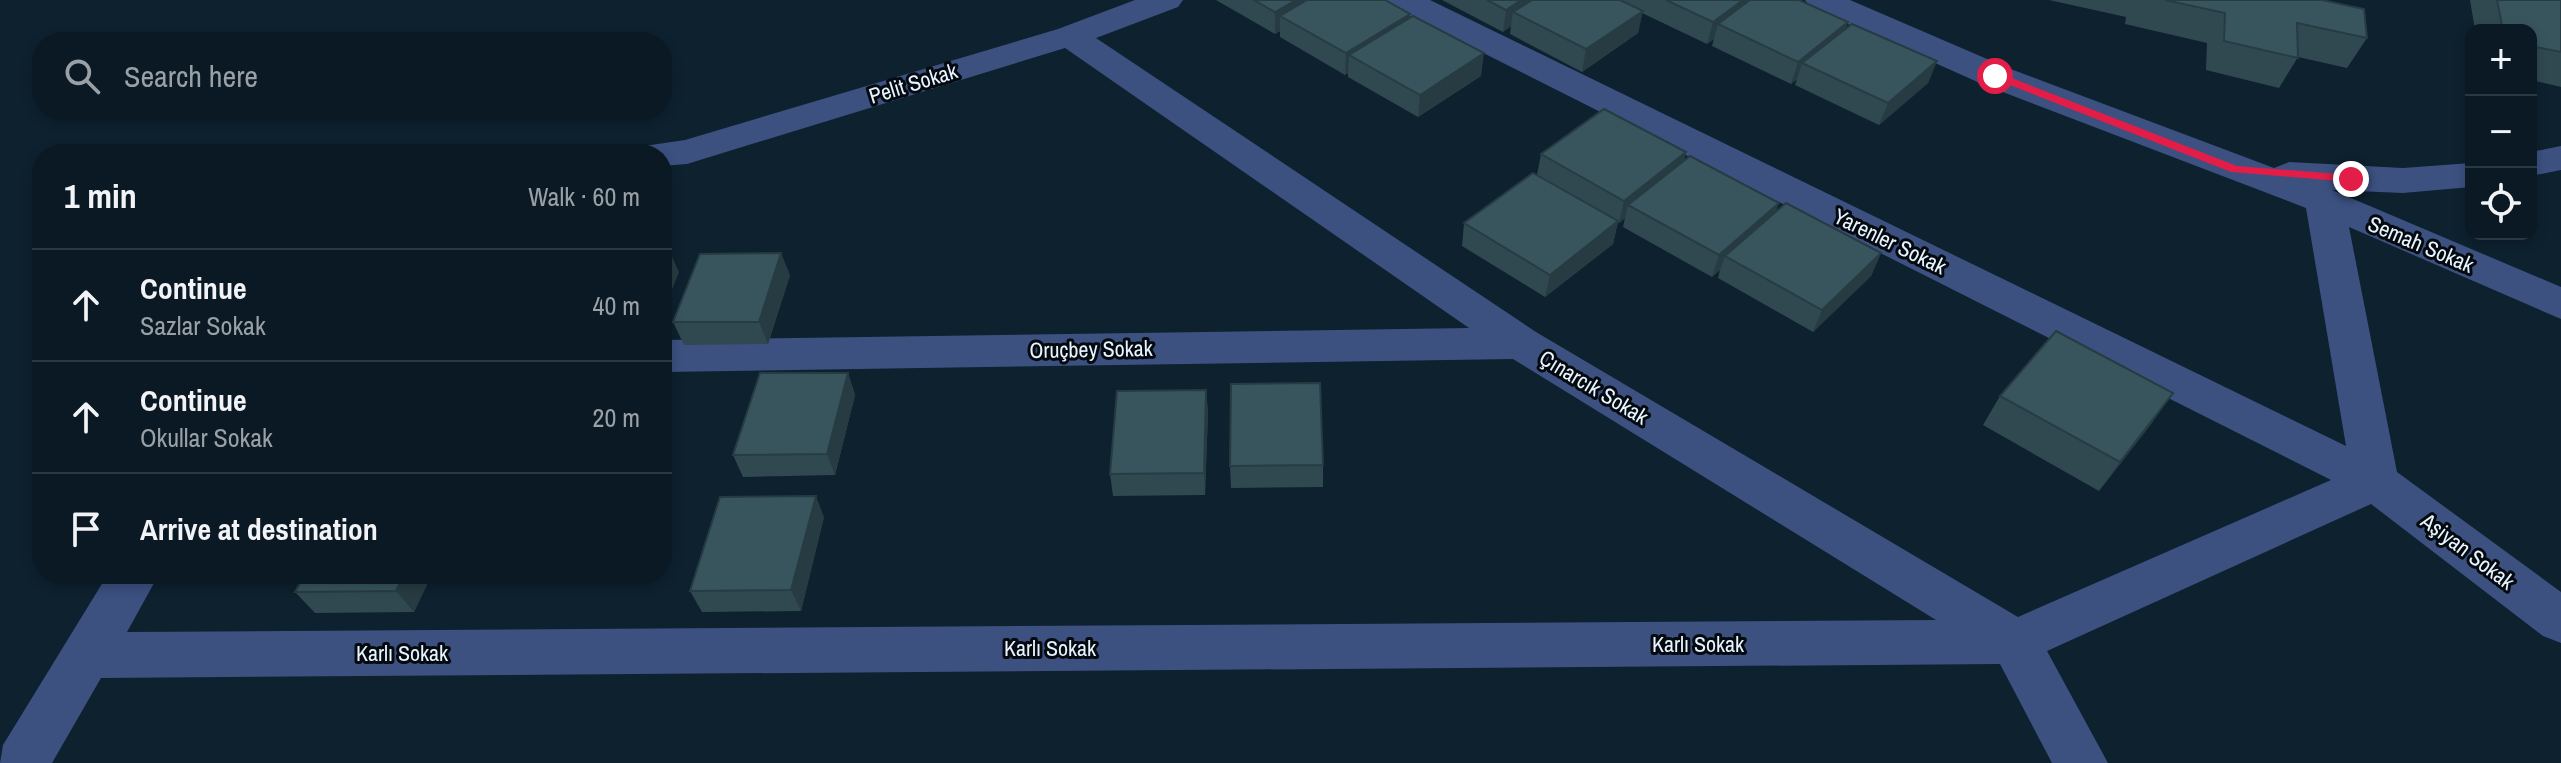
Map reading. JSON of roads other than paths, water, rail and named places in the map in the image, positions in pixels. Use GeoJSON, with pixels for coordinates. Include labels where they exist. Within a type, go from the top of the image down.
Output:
{"type":"FeatureCollection","features":[{"type":"Feature","properties":{"kind":"street","name":"Pelit Sokak"},"geometry":{"type":"LineString","coordinates":[[672,153],[687,152],[1070,36],[1166,0]]}},
{"type":"Feature","properties":{"kind":"street","name":"Yarenler Sokak"},"geometry":{"type":"LineString","coordinates":[[1404,0],[2375,481]]}},
{"type":"Feature","properties":{"kind":"street"},"geometry":{"type":"LineString","coordinates":[[1822,0],[1951,46],[2235,169],[2351,179],[2444,180],[2465,176]]}},
{"type":"Feature","properties":{"kind":"street","name":"Çınarcık Sokak"},"geometry":{"type":"LineString","coordinates":[[1070,36],[1521,343],[2015,642]]}},
{"type":"Feature","properties":{"kind":"street"},"geometry":{"type":"LineString","coordinates":[[2537,163],[2561,158]]}},
{"type":"Feature","properties":{"kind":"street","name":"Semah Sokak"},"geometry":{"type":"LineString","coordinates":[[2235,169],[2324,201],[2561,304]]}},
{"type":"Feature","properties":{"kind":"street"},"geometry":{"type":"LineString","coordinates":[[2081,763],[2015,642],[2375,481],[2324,201]]}},
{"type":"Feature","properties":{"kind":"street","name":"Oruçbey Sokak"},"geometry":{"type":"LineString","coordinates":[[672,356],[1521,343]]}},
{"type":"Feature","properties":{"kind":"street","name":"Aşiyan Sokak"},"geometry":{"type":"LineString","coordinates":[[2375,481],[2561,621]]}},
{"type":"Feature","properties":{"kind":"street"},"geometry":{"type":"LineString","coordinates":[[22,763],[128,584]]}},
{"type":"Feature","properties":{"kind":"street","name":"Karlı Sokak"},"geometry":{"type":"LineString","coordinates":[[86,655],[2015,642]]}}]}
